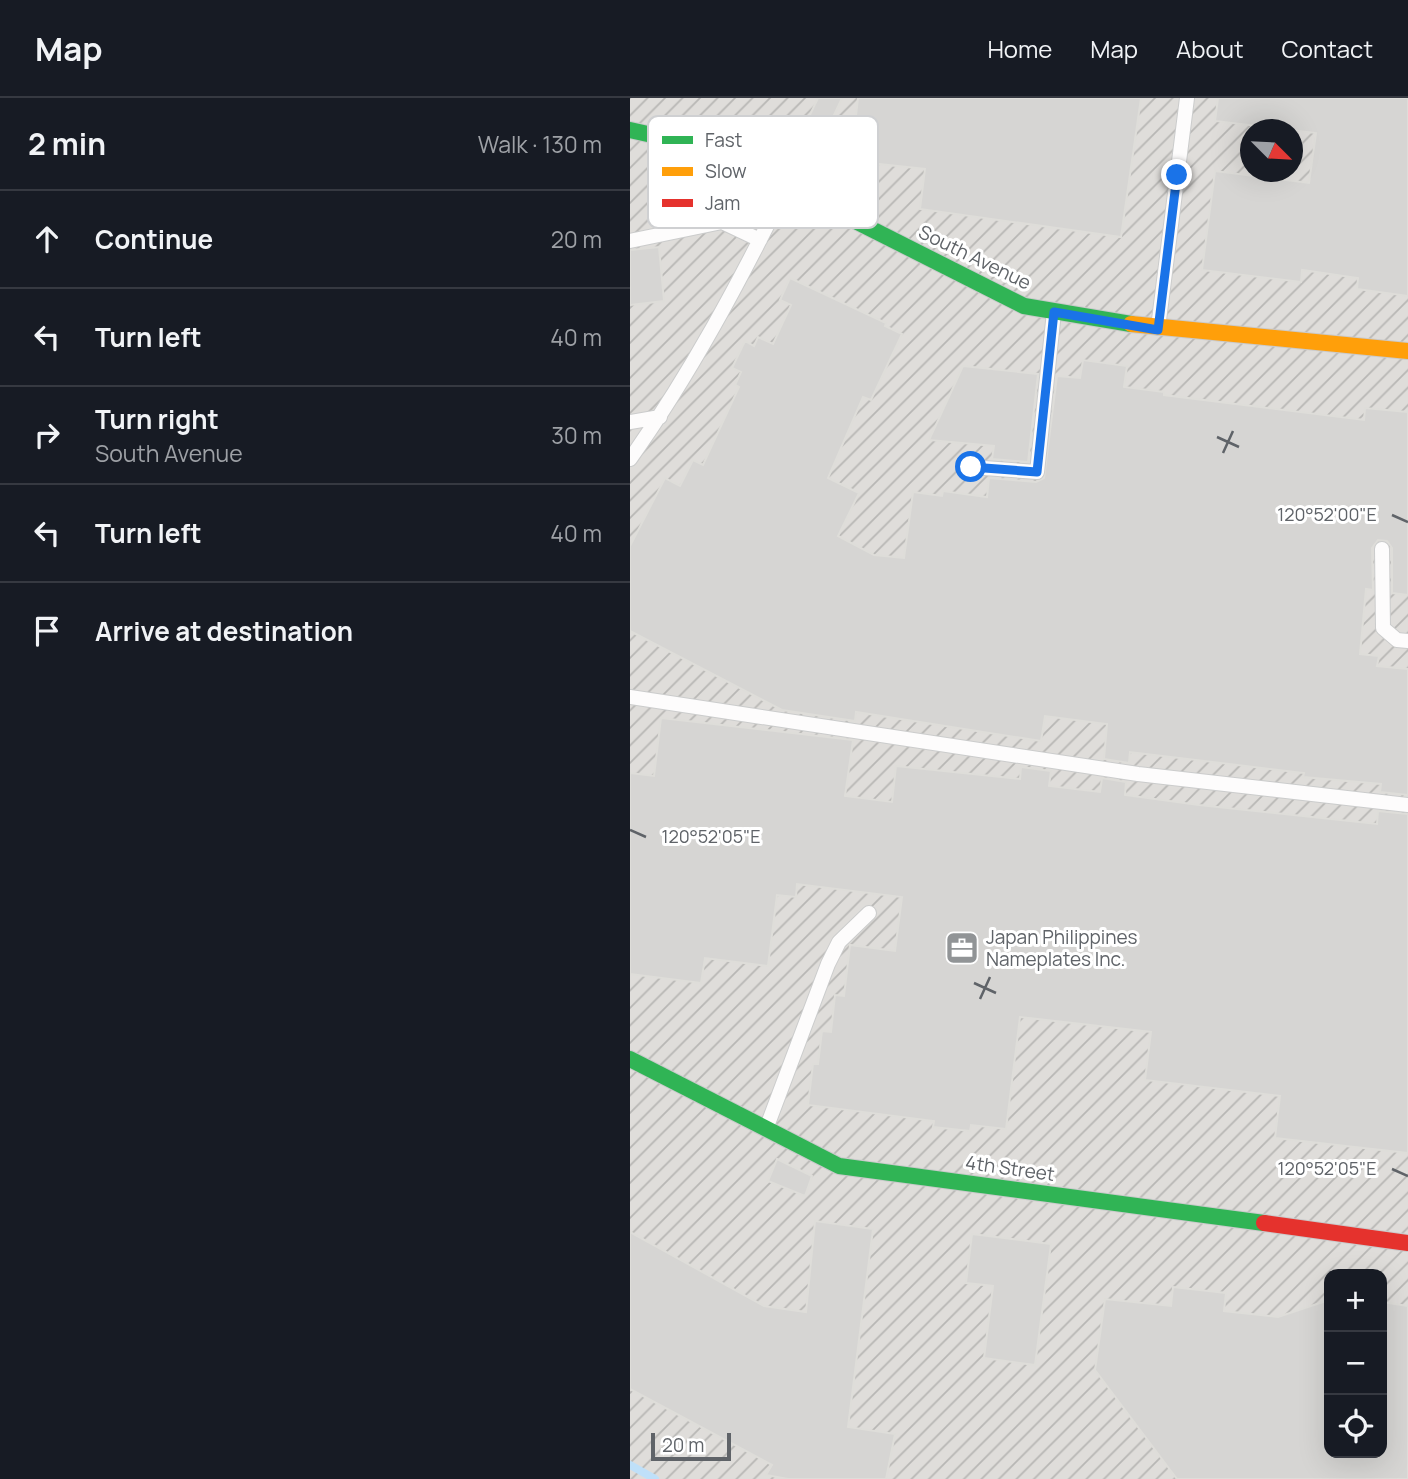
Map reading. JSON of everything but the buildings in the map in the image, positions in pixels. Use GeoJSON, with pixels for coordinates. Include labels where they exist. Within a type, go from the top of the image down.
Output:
{"type":"FeatureCollection","features":[{"type":"Feature","properties":{"kind":"street","name":"South Avenue"},"geometry":{"type":"LineString","coordinates":[[630,130],[648,134]]}},
{"type":"Feature","properties":{"kind":"street","name":"South Avenue"},"geometry":{"type":"LineString","coordinates":[[869,228],[1024,306],[1158,330],[1408,351]]}},
{"type":"Feature","properties":{"kind":"street","name":"4th Street"},"geometry":{"type":"LineString","coordinates":[[630,1059],[839,1166],[1408,1242]]}},
{"type":"Feature","properties":{"kind":"lane"},"geometry":{"type":"LineString","coordinates":[[1158,330],[1187,98]]}},
{"type":"Feature","properties":{"kind":"lane"},"geometry":{"type":"LineString","coordinates":[[630,241],[693,228]]}},
{"type":"Feature","properties":{"kind":"lane"},"geometry":{"type":"LineString","coordinates":[[735,228],[760,240]]}},
{"type":"Feature","properties":{"kind":"lane"},"geometry":{"type":"LineString","coordinates":[[630,459],[660,417],[766,228]]}},
{"type":"Feature","properties":{"kind":"lane"},"geometry":{"type":"LineString","coordinates":[[971,467],[1037,472],[1054,312]]}},
{"type":"Feature","properties":{"kind":"lane"},"geometry":{"type":"LineString","coordinates":[[630,422],[660,417]]}},
{"type":"Feature","properties":{"kind":"lane"},"geometry":{"type":"LineString","coordinates":[[1382,549],[1383,628],[1397,640],[1408,641]]}},
{"type":"Feature","properties":{"kind":"lane"},"geometry":{"type":"LineString","coordinates":[[630,697],[1138,774],[1408,805]]}},
{"type":"Feature","properties":{"kind":"lane"},"geometry":{"type":"LineString","coordinates":[[766,1129],[828,964],[839,942],[869,913]]}},
{"type":"Feature","properties":{"kind":"shaded area"},"geometry":{"type":"Polygon","coordinates":[[[630,98],[1408,98],[1408,1479],[630,1479],[630,98]]]}},
{"type":"Feature","properties":{"kind":"waterway"},"geometry":{"type":"LineString","coordinates":[[630,1465],[655,1479]]}},
{"type":"Feature","properties":{"kind":"traffic: fast"},"geometry":{"type":"LineString","coordinates":[[630,130],[648,134]]}},
{"type":"Feature","properties":{"kind":"traffic: fast"},"geometry":{"type":"LineString","coordinates":[[869,228],[1024,306],[1131,324]]}},
{"type":"Feature","properties":{"kind":"traffic: fast"},"geometry":{"type":"LineString","coordinates":[[630,1059],[839,1166],[1264,1223]]}},
{"type":"Feature","properties":{"kind":"traffic: slow"},"geometry":{"type":"LineString","coordinates":[[1131,324],[1408,351]]}},
{"type":"Feature","properties":{"kind":"traffic: jam"},"geometry":{"type":"LineString","coordinates":[[1264,1223],[1408,1243]]}},
{"type":"Feature","properties":{"kind":"place","name":"Japan Philippines Nameplates Inc."},"geometry":{"type":"Point","coordinates":[962,948]}},
{"type":"Feature","properties":{"kind":"route"},"geometry":{"type":"LineString","coordinates":[[971,467],[1037,472],[1054,312],[1158,330],[1177,175]]}}]}
